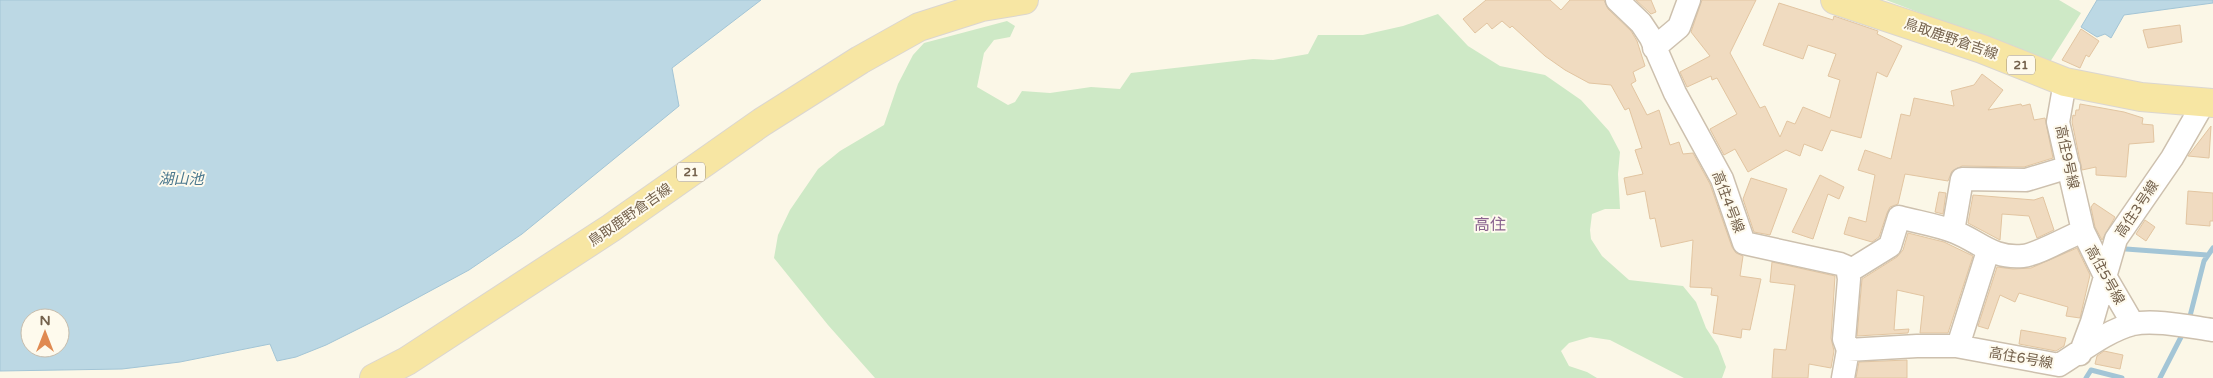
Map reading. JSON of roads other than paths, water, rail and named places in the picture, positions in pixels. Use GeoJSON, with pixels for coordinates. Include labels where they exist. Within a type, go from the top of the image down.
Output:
{"type":"FeatureCollection","features":[{"type":"Feature","properties":{"kind":"main road","name":"鳥取鹿野倉吉線"},"geometry":{"type":"LineString","coordinates":[[374,378],[408,361],[611,228],[762,122],[860,60],[919,27],[982,7],[1024,0]]}},
{"type":"Feature","properties":{"kind":"main road","name":"鳥取鹿野倉吉線"},"geometry":{"type":"LineString","coordinates":[[1835,0],[1982,49],[2065,82],[2141,97],[2208,104]]}},
{"type":"Feature","properties":{"kind":"street","name":"高住4号線"},"geometry":{"type":"LineString","coordinates":[[1617,0],[1641,23],[1651,38],[1674,93],[1722,179],[1744,243],[1840,264],[1847,267],[1848,272]]}},
{"type":"Feature","properties":{"kind":"street"},"geometry":{"type":"LineString","coordinates":[[1654,48],[1678,27],[1689,0]]}},
{"type":"Feature","properties":{"kind":"street","name":"高住9号線"},"geometry":{"type":"LineString","coordinates":[[2065,82],[2058,122],[2083,231]]}},
{"type":"Feature","properties":{"kind":"street","name":"高住3号線"},"geometry":{"type":"LineString","coordinates":[[2067,378],[2082,351],[2116,239],[2208,104]]}},
{"type":"Feature","properties":{"kind":"street"},"geometry":{"type":"LineString","coordinates":[[1953,231],[1962,179],[2026,180],[2069,167]]}},
{"type":"Feature","properties":{"kind":"street","name":"高住5号線"},"geometry":{"type":"LineString","coordinates":[[1848,272],[1890,246],[1899,217],[1953,231],[1998,255],[2022,256],[2036,253],[2083,231],[2105,276],[2133,324]]}},
{"type":"Feature","properties":{"kind":"street"},"geometry":{"type":"LineString","coordinates":[[1958,346],[1988,251]]}},
{"type":"Feature","properties":{"kind":"street"},"geometry":{"type":"LineString","coordinates":[[1843,378],[1848,350],[1844,339],[1848,272]]}},
{"type":"Feature","properties":{"kind":"street","name":"高住6号線"},"geometry":{"type":"LineString","coordinates":[[1848,350],[1958,346],[2059,365],[2102,337],[2133,324],[2166,324],[2213,330]]}},
{"type":"Feature","properties":{"kind":"water","name":"湖山池"},"geometry":{"type":"Polygon","coordinates":[[[0,0],[761,0],[672,68],[679,106],[522,234],[469,270],[382,317],[326,345],[296,357],[277,361],[270,344],[180,362],[122,369],[0,371],[0,0]]]}},
{"type":"Feature","properties":{"kind":"water"},"geometry":{"type":"Polygon","coordinates":[[[2097,0],[2213,0],[2213,3],[2124,15],[2111,38],[2105,34],[2097,37],[2081,27],[2097,0]]]}},
{"type":"Feature","properties":{"kind":"waterway"},"geometry":{"type":"LineString","coordinates":[[2189,320],[2204,261],[2213,248]]}},
{"type":"Feature","properties":{"kind":"waterway"},"geometry":{"type":"LineString","coordinates":[[2126,249],[2207,255]]}},
{"type":"Feature","properties":{"kind":"waterway"},"geometry":{"type":"LineString","coordinates":[[2160,378],[2181,337]]}},
{"type":"Feature","properties":{"kind":"waterway"},"geometry":{"type":"LineString","coordinates":[[2086,378],[2091,370],[2122,378]]}},
{"type":"Feature","properties":{"kind":"district","name":"高住"},"geometry":{"type":"Point","coordinates":[1490,225]}}]}
